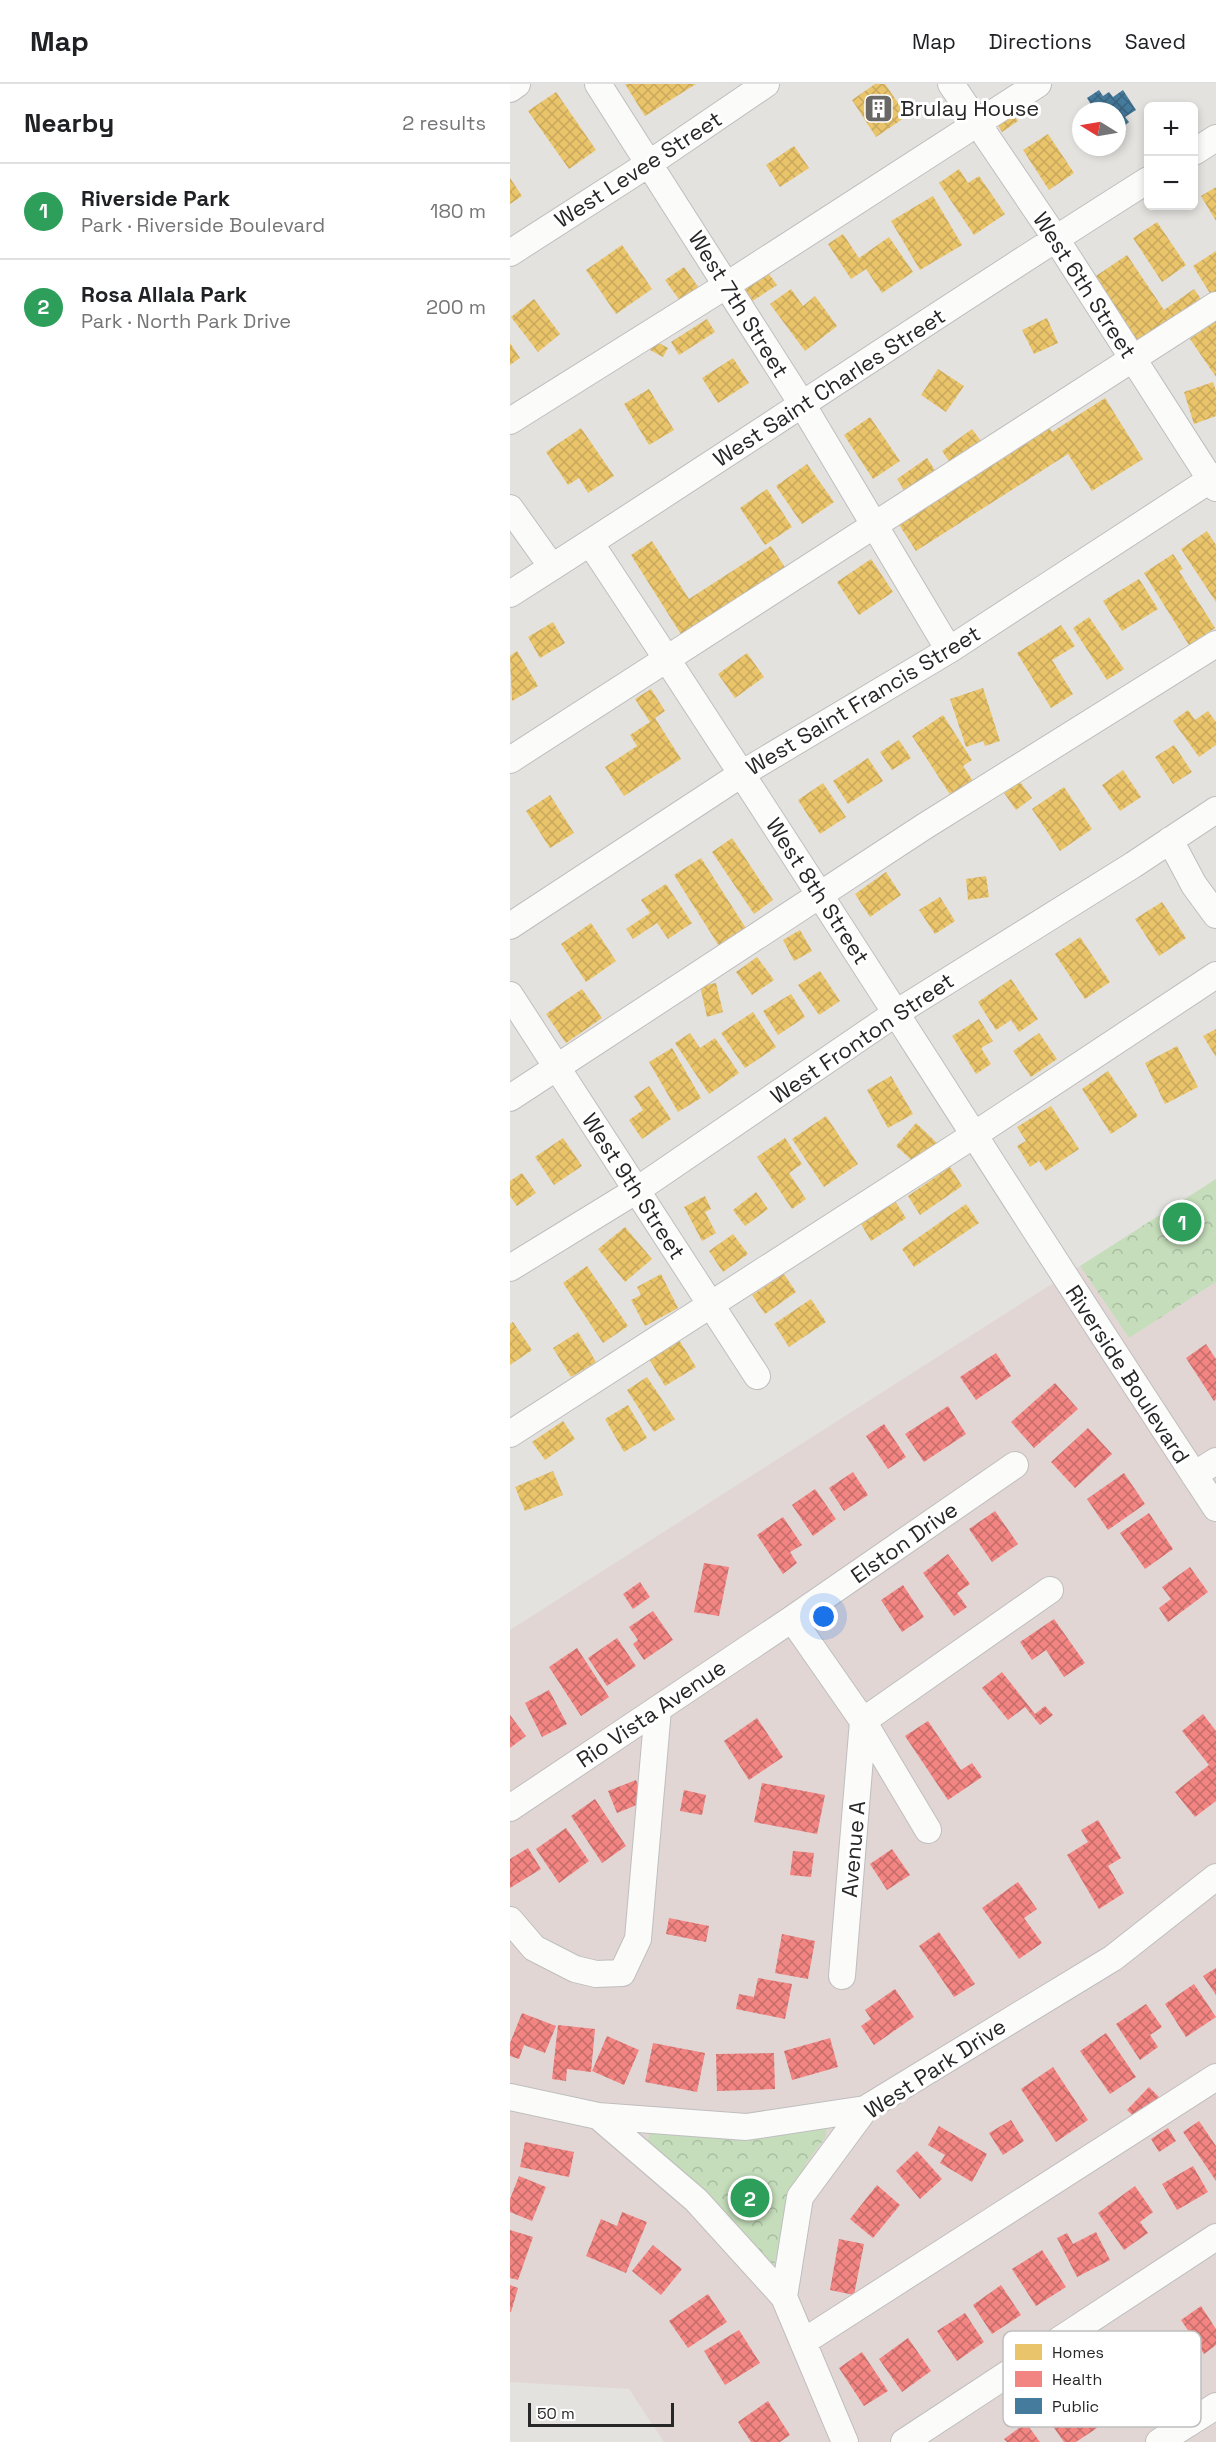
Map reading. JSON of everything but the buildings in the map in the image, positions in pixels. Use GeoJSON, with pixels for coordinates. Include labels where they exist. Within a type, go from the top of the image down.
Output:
{"type":"FeatureCollection","features":[{"type":"Feature","properties":{"kind":"street"},"geometry":{"type":"LineString","coordinates":[[510,89],[517,84]]}},
{"type":"Feature","properties":{"kind":"street","name":"West 7th Street"},"geometry":{"type":"LineString","coordinates":[[598,84],[802,404],[949,650]]}},
{"type":"Feature","properties":{"kind":"street","name":"West Levee Street"},"geometry":{"type":"LineString","coordinates":[[510,253],[650,163],[766,84]]}},
{"type":"Feature","properties":{"kind":"street","name":"West 6th Street"},"geometry":{"type":"LineString","coordinates":[[951,84],[1056,239],[1214,481]]}},
{"type":"Feature","properties":{"kind":"street"},"geometry":{"type":"LineString","coordinates":[[510,421],[727,285],[1038,84]]}},
{"type":"Feature","properties":{"kind":"street"},"geometry":{"type":"LineString","coordinates":[[1198,149],[1216,138]]}},
{"type":"Feature","properties":{"kind":"street","name":"West Saint Charles Street"},"geometry":{"type":"LineString","coordinates":[[510,594],[591,544],[802,404],[1144,183]]}},
{"type":"Feature","properties":{"kind":"street"},"geometry":{"type":"LineString","coordinates":[[510,760],[1216,305]]}},
{"type":"Feature","properties":{"kind":"street","name":"West Saint Francis Street"},"geometry":{"type":"LineString","coordinates":[[510,926],[743,773],[949,650],[1214,481]]}},
{"type":"Feature","properties":{"kind":"street"},"geometry":{"type":"LineString","coordinates":[[510,508],[552,567]]}},
{"type":"Feature","properties":{"kind":"street","name":"West 8th Street"},"geometry":{"type":"LineString","coordinates":[[591,544],[743,773],[1041,1241]]}},
{"type":"Feature","properties":{"kind":"street"},"geometry":{"type":"LineString","coordinates":[[510,1098],[925,826],[1216,644]]}},
{"type":"Feature","properties":{"kind":"street","name":"West Fronton Street"},"geometry":{"type":"LineString","coordinates":[[510,1268],[637,1190],[896,1013],[1216,810]]}},
{"type":"Feature","properties":{"kind":"street"},"geometry":{"type":"LineString","coordinates":[[1170,840],[1194,885],[1216,915]]}},
{"type":"Feature","properties":{"kind":"street"},"geometry":{"type":"LineString","coordinates":[[510,1434],[974,1135],[1216,975]]}},
{"type":"Feature","properties":{"kind":"street","name":"West 9th Street"},"geometry":{"type":"LineString","coordinates":[[510,995],[757,1376]]}},
{"type":"Feature","properties":{"kind":"street","name":"Riverside Boulevard"},"geometry":{"type":"LineString","coordinates":[[1041,1241],[1216,1508]]}},
{"type":"Feature","properties":{"kind":"street"},"geometry":{"type":"LineString","coordinates":[[1194,1474],[1216,1461]]}},
{"type":"Feature","properties":{"kind":"street","name":"Elston Drive"},"geometry":{"type":"LineString","coordinates":[[792,1619],[1015,1465]]}},
{"type":"Feature","properties":{"kind":"street"},"geometry":{"type":"LineString","coordinates":[[863,1721],[1050,1590]]}},
{"type":"Feature","properties":{"kind":"street"},"geometry":{"type":"LineString","coordinates":[[792,1619],[863,1721],[928,1830]]}},
{"type":"Feature","properties":{"kind":"street","name":"Rio Vista Avenue"},"geometry":{"type":"LineString","coordinates":[[510,1808],[792,1619]]}},
{"type":"Feature","properties":{"kind":"street"},"geometry":{"type":"LineString","coordinates":[[510,1920],[534,1948],[575,1969],[597,1974],[622,1973],[638,1939],[657,1709]]}},
{"type":"Feature","properties":{"kind":"street","name":"Avenue A"},"geometry":{"type":"LineString","coordinates":[[842,1976],[863,1721]]}},
{"type":"Feature","properties":{"kind":"street","name":"West Park Drive"},"geometry":{"type":"LineString","coordinates":[[784,2297],[800,2198],[865,2109],[1113,1958],[1216,1877]]}},
{"type":"Feature","properties":{"kind":"street"},"geometry":{"type":"LineString","coordinates":[[803,2342],[1216,2077]]}},
{"type":"Feature","properties":{"kind":"street"},"geometry":{"type":"LineString","coordinates":[[510,2097],[598,2116],[746,2127],[865,2109]]}},
{"type":"Feature","properties":{"kind":"street"},"geometry":{"type":"LineString","coordinates":[[598,2116],[696,2200],[784,2297],[845,2442]]}},
{"type":"Feature","properties":{"kind":"street"},"geometry":{"type":"LineString","coordinates":[[1073,2331],[1216,2237]]}},
{"type":"Feature","properties":{"kind":"street"},"geometry":{"type":"LineString","coordinates":[[904,2442],[1003,2377]]}},
{"type":"Feature","properties":{"kind":"street"},"geometry":{"type":"LineString","coordinates":[[1201,2415],[1216,2406]]}},
{"type":"Feature","properties":{"kind":"street"},"geometry":{"type":"LineString","coordinates":[[1159,2442],[1183,2427]]}},
{"type":"Feature","properties":{"kind":"shaded area"},"geometry":{"type":"Polygon","coordinates":[[[1080,1266],[1129,1338],[1216,1282],[1216,2442],[664,2442],[629,2389],[510,2382],[510,1630],[1080,1266]]]}},
{"type":"Feature","properties":{"kind":"green space"},"geometry":{"type":"Polygon","coordinates":[[[1216,1179],[1216,1282],[1129,1338],[1080,1266],[1216,1179]]]}},
{"type":"Feature","properties":{"kind":"green space"},"geometry":{"type":"Polygon","coordinates":[[[817,2126],[827,2129],[825,2138],[807,2162],[791,2193],[773,2270],[699,2187],[647,2143],[650,2133],[817,2126]]]}},
{"type":"Feature","properties":{"kind":"place","name":"Brulay House"},"geometry":{"type":"Point","coordinates":[879,108]}},
{"type":"Feature","properties":{"kind":"place","name":"Riverside Park"},"geometry":{"type":"Point","coordinates":[1182,1222]}},
{"type":"Feature","properties":{"kind":"place","name":"Rosa Allala Park"},"geometry":{"type":"Point","coordinates":[750,2198]}}]}
